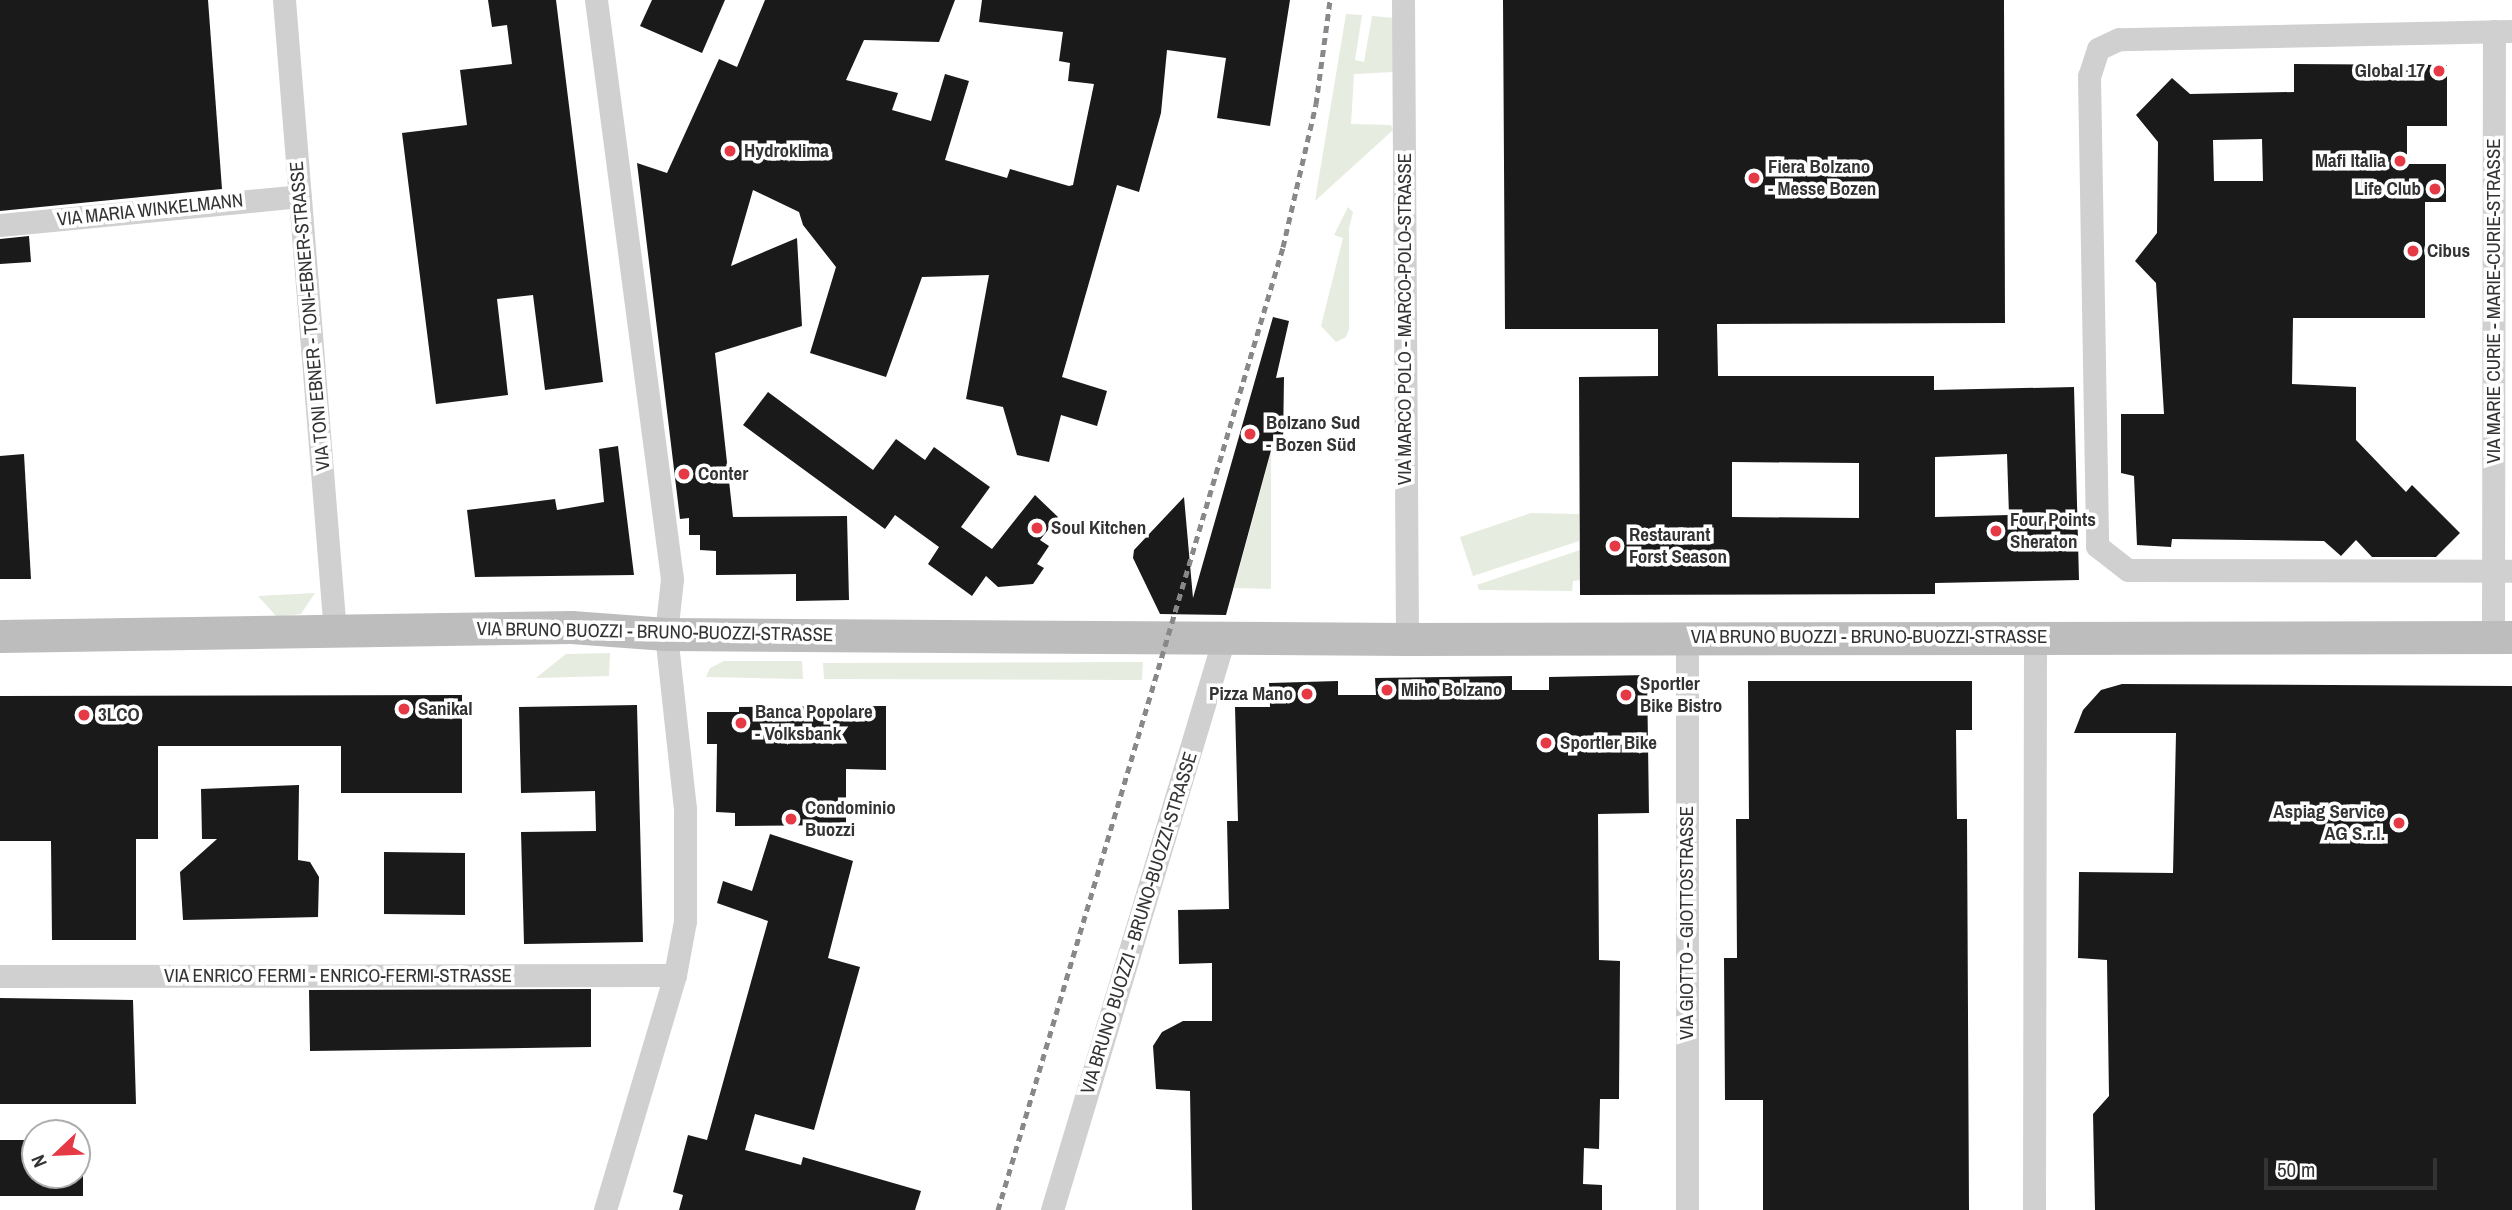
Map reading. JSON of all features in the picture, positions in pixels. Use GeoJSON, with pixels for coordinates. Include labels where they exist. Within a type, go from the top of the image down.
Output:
{"type":"FeatureCollection","features":[{"type":"Feature","properties":{"kind":"main road","name":"VIA BRUNO BUOZZI - BRUNO-BUOZZI-STRASSE"},"geometry":{"type":"LineString","coordinates":[[0,636],[571,628],[666,634],[1225,635],[1407,639],[1686,636],[2035,639],[2502,637]]}},
{"type":"Feature","properties":{"kind":"street","name":"VIA TONI EBNER - TONI-EBNER-STRASSE"},"geometry":{"type":"LineString","coordinates":[[284,0],[335,633]]}},
{"type":"Feature","properties":{"kind":"street"},"geometry":{"type":"LineString","coordinates":[[596,0],[672,579],[666,634],[685,808],[685,922],[675,975],[605,1210]]}},
{"type":"Feature","properties":{"kind":"street","name":"VIA MARCO POLO - MARCO-POLO-STRASSE"},"geometry":{"type":"LineString","coordinates":[[1403,0],[1407,639]]}},
{"type":"Feature","properties":{"kind":"street"},"geometry":{"type":"LineString","coordinates":[[2503,31],[2119,39],[2098,49],[2089,76],[2096,546],[2128,569],[2503,571]]}},
{"type":"Feature","properties":{"kind":"street","name":"VIA MARIE CURIE - MARIE-CURIE-STRASSE"},"geometry":{"type":"LineString","coordinates":[[2502,637],[2503,31]]}},
{"type":"Feature","properties":{"kind":"street","name":"VIA MARIA WINKELMANN"},"geometry":{"type":"LineString","coordinates":[[0,225],[300,196]]}},
{"type":"Feature","properties":{"kind":"street","name":"VIA BRUNO BUOZZI - BRUNO-BUOZZI-STRASSE"},"geometry":{"type":"LineString","coordinates":[[1052,1210],[1225,635]]}},
{"type":"Feature","properties":{"kind":"street","name":"VIA GIOTTO - GIOTTOSTRASSE"},"geometry":{"type":"LineString","coordinates":[[1686,636],[1687,1210]]}},
{"type":"Feature","properties":{"kind":"street"},"geometry":{"type":"LineString","coordinates":[[2035,639],[2035,1210]]}},
{"type":"Feature","properties":{"kind":"street","name":"VIA ENRICO FERMI - ENRICO-FERMI-STRASSE"},"geometry":{"type":"LineString","coordinates":[[0,976],[675,975]]}},
{"type":"Feature","properties":{"kind":"shaded area"},"geometry":{"type":"Polygon","coordinates":[[[1346,14],[1362,15],[1355,60],[1364,62],[1372,16],[1394,18],[1393,72],[1354,74],[1351,124],[1391,125],[1393,130],[1315,201],[1346,14]]]}},
{"type":"Feature","properties":{"kind":"shaded area"},"geometry":{"type":"Polygon","coordinates":[[[1348,207],[1353,212],[1349,228],[1349,329],[1346,337],[1336,342],[1321,326],[1343,238],[1334,235],[1348,207]]]}},
{"type":"Feature","properties":{"kind":"shaded area"},"geometry":{"type":"Polygon","coordinates":[[[1271,452],[1271,589],[1234,588],[1271,452]]]}},
{"type":"Feature","properties":{"kind":"shaded area"},"geometry":{"type":"Polygon","coordinates":[[[1531,513],[1579,514],[1579,541],[1473,576],[1460,537],[1531,513]]]}},
{"type":"Feature","properties":{"kind":"shaded area"},"geometry":{"type":"Polygon","coordinates":[[[1580,550],[1580,580],[1573,581],[1572,591],[1479,590],[1477,585],[1580,550]]]}},
{"type":"Feature","properties":{"kind":"shaded area"},"geometry":{"type":"Polygon","coordinates":[[[315,593],[301,614],[277,617],[258,596],[315,593]]]}},
{"type":"Feature","properties":{"kind":"shaded area"},"geometry":{"type":"Polygon","coordinates":[[[610,653],[609,676],[536,678],[566,654],[610,653]]]}},
{"type":"Feature","properties":{"kind":"shaded area"},"geometry":{"type":"Polygon","coordinates":[[[724,661],[802,661],[803,679],[706,677],[710,668],[724,661]]]}},
{"type":"Feature","properties":{"kind":"shaded area"},"geometry":{"type":"Polygon","coordinates":[[[1143,662],[1142,680],[824,679],[823,663],[1143,662]]]}},
{"type":"Feature","properties":{"kind":"building"},"geometry":{"type":"Polygon","coordinates":[[[0,0],[208,0],[222,189],[0,211],[0,0]]]}},
{"type":"Feature","properties":{"kind":"building"},"geometry":{"type":"Polygon","coordinates":[[[488,0],[556,0],[603,382],[545,390],[533,295],[497,299],[508,395],[436,404],[402,133],[467,125],[460,70],[512,64],[507,25],[492,27],[488,0]]]}},
{"type":"Feature","properties":{"kind":"building"},"geometry":{"type":"Polygon","coordinates":[[[652,0],[725,0],[702,53],[640,26],[652,0]]]}},
{"type":"Feature","properties":{"kind":"building"},"geometry":{"type":"Polygon","coordinates":[[[765,0],[955,0],[939,42],[864,40],[846,80],[898,93],[892,110],[931,121],[945,74],[969,81],[945,160],[1007,178],[1010,169],[1069,186],[1073,185],[1094,84],[1068,81],[1070,63],[1059,61],[1063,32],[979,22],[982,0],[1290,0],[1270,126],[1217,118],[1226,58],[1167,50],[1161,113],[1139,192],[1117,185],[1062,377],[1107,391],[1097,426],[1061,415],[1049,462],[1017,455],[1003,407],[966,399],[989,275],[922,277],[886,377],[810,353],[836,267],[803,225],[799,212],[753,190],[731,266],[797,238],[802,326],[715,353],[733,517],[847,516],[849,600],[796,601],[796,574],[716,575],[716,551],[700,550],[700,535],[689,535],[689,518],[680,519],[637,163],[667,173],[719,59],[737,67],[765,0]]]}},
{"type":"Feature","properties":{"kind":"building","name":"Fiera Bolzano - Messe Bozen"},"geometry":{"type":"Polygon","coordinates":[[[1503,0],[2004,0],[2005,323],[1717,324],[1718,376],[1934,376],[1934,390],[2074,387],[2079,580],[1935,583],[1935,594],[1580,595],[1579,377],[1658,376],[1658,329],[1505,329],[1503,0]],[[2007,454],[1935,457],[1935,517],[2009,515],[2007,454]],[[1732,462],[1732,517],[1859,518],[1859,463],[1732,462]]]}},
{"type":"Feature","properties":{"kind":"building"},"geometry":{"type":"Polygon","coordinates":[[[2294,64],[2447,65],[2447,126],[2407,126],[2407,164],[2446,164],[2446,202],[2425,202],[2425,318],[2293,318],[2292,384],[2356,387],[2356,440],[2406,492],[2412,485],[2460,533],[2436,557],[2372,557],[2356,540],[2341,556],[2324,541],[2172,539],[2171,547],[2137,545],[2134,476],[2121,473],[2121,414],[2164,414],[2156,283],[2135,261],[2157,233],[2158,142],[2136,115],[2172,78],[2190,94],[2294,92],[2294,64]],[[2262,139],[2213,140],[2214,181],[2263,181],[2262,139]]]}},
{"type":"Feature","properties":{"kind":"building"},"geometry":{"type":"Polygon","coordinates":[[[29,236],[31,262],[0,264],[0,239],[29,236]]]}},
{"type":"Feature","properties":{"kind":"building"},"geometry":{"type":"Polygon","coordinates":[[[1273,317],[1289,321],[1276,378],[1284,377],[1283,444],[1273,443],[1226,615],[1160,614],[1133,558],[1134,550],[1184,497],[1193,598],[1273,317]]]}},
{"type":"Feature","properties":{"kind":"building"},"geometry":{"type":"Polygon","coordinates":[[[768,392],[873,470],[896,439],[925,460],[934,447],[990,487],[961,527],[992,549],[1035,495],[1058,517],[1040,540],[1049,546],[1037,564],[1044,568],[1033,584],[998,587],[986,576],[972,596],[928,564],[939,547],[895,515],[885,529],[743,425],[768,392]]]}},
{"type":"Feature","properties":{"kind":"building"},"geometry":{"type":"Polygon","coordinates":[[[618,446],[634,575],[475,577],[467,510],[555,499],[557,510],[604,502],[599,449],[618,446]]]}},
{"type":"Feature","properties":{"kind":"building"},"geometry":{"type":"Polygon","coordinates":[[[24,454],[31,579],[0,579],[0,456],[24,454]]]}},
{"type":"Feature","properties":{"kind":"building"},"geometry":{"type":"Polygon","coordinates":[[[1647,675],[1649,813],[1598,814],[1599,960],[1620,961],[1619,1099],[1600,1099],[1599,1149],[1584,1148],[1583,1184],[1602,1185],[1602,1210],[1192,1210],[1190,1091],[1156,1089],[1153,1046],[1162,1032],[1183,1021],[1212,1021],[1212,963],[1179,964],[1178,910],[1229,909],[1227,821],[1238,821],[1235,707],[1270,707],[1269,683],[1338,681],[1338,695],[1376,695],[1375,678],[1512,676],[1512,690],[1549,690],[1549,677],[1647,675]]]}},
{"type":"Feature","properties":{"kind":"building"},"geometry":{"type":"Polygon","coordinates":[[[1748,681],[1972,681],[1972,730],[1956,730],[1957,819],[1967,819],[1969,1210],[1763,1210],[1763,1100],[1725,1100],[1724,958],[1737,958],[1736,819],[1749,819],[1748,681]]]}},
{"type":"Feature","properties":{"kind":"building"},"geometry":{"type":"Polygon","coordinates":[[[2122,684],[2512,686],[2512,1210],[2095,1210],[2093,1114],[2109,1096],[2107,960],[2078,958],[2079,872],[2173,873],[2176,733],[2074,733],[2083,710],[2101,690],[2122,684]]]}},
{"type":"Feature","properties":{"kind":"building"},"geometry":{"type":"Polygon","coordinates":[[[462,695],[462,793],[341,793],[341,746],[158,746],[158,839],[136,839],[136,940],[52,940],[51,841],[0,841],[0,696],[462,695]]]}},
{"type":"Feature","properties":{"kind":"building"},"geometry":{"type":"Polygon","coordinates":[[[637,705],[643,942],[524,944],[521,832],[596,831],[595,791],[521,793],[519,707],[637,705]]]}},
{"type":"Feature","properties":{"kind":"building","name":"Condominio Buozzi"},"geometry":{"type":"Polygon","coordinates":[[[886,706],[886,770],[846,769],[846,825],[735,826],[735,813],[716,812],[717,744],[707,744],[707,712],[739,712],[739,707],[886,706]]]}},
{"type":"Feature","properties":{"kind":"building"},"geometry":{"type":"Polygon","coordinates":[[[299,785],[298,860],[310,862],[319,877],[318,917],[183,920],[180,872],[217,839],[202,839],[201,789],[299,785]]]}},
{"type":"Feature","properties":{"kind":"building"},"geometry":{"type":"Polygon","coordinates":[[[770,834],[853,861],[828,958],[860,967],[814,1130],[755,1114],[745,1150],[801,1165],[803,1157],[921,1191],[915,1210],[679,1210],[683,1195],[673,1192],[688,1135],[707,1140],[768,921],[717,903],[723,881],[752,891],[770,834]]]}},
{"type":"Feature","properties":{"kind":"building"},"geometry":{"type":"Polygon","coordinates":[[[384,852],[465,853],[465,915],[384,914],[384,852]]]}},
{"type":"Feature","properties":{"kind":"building"},"geometry":{"type":"Polygon","coordinates":[[[591,989],[591,1047],[310,1051],[309,990],[591,989]]]}},
{"type":"Feature","properties":{"kind":"building"},"geometry":{"type":"Polygon","coordinates":[[[0,998],[133,1000],[136,1104],[0,1104],[0,998]]]}},
{"type":"Feature","properties":{"kind":"building"},"geometry":{"type":"Polygon","coordinates":[[[0,1140],[21,1140],[21,1189],[83,1189],[83,1196],[0,1196],[0,1140]]]}},
{"type":"Feature","properties":{"kind":"railway"},"geometry":{"type":"LineString","coordinates":[[998,1210],[1283,247],[1316,104],[1330,0]]}},
{"type":"Feature","properties":{"kind":"place","name":"Global 17"},"geometry":{"type":"Point","coordinates":[2439,71]}},
{"type":"Feature","properties":{"kind":"place","name":"Hydroklima"},"geometry":{"type":"Point","coordinates":[730,151]}},
{"type":"Feature","properties":{"kind":"place","name":"Mafi Italia"},"geometry":{"type":"Point","coordinates":[2400,161]}},
{"type":"Feature","properties":{"kind":"place","name":"Fiera Bolzano - Messe Bozen"},"geometry":{"type":"Point","coordinates":[1754,178]}},
{"type":"Feature","properties":{"kind":"place","name":"Life Club"},"geometry":{"type":"Point","coordinates":[2435,189]}},
{"type":"Feature","properties":{"kind":"place","name":"Cibus"},"geometry":{"type":"Point","coordinates":[2413,251]}},
{"type":"Feature","properties":{"kind":"place","name":"Bolzano Sud - Bozen Süd"},"geometry":{"type":"Point","coordinates":[1250,434]}},
{"type":"Feature","properties":{"kind":"place","name":"Conter"},"geometry":{"type":"Point","coordinates":[684,474]}},
{"type":"Feature","properties":{"kind":"place","name":"Soul Kitchen"},"geometry":{"type":"Point","coordinates":[1037,528]}},
{"type":"Feature","properties":{"kind":"place","name":"Four Points Sheraton"},"geometry":{"type":"Point","coordinates":[1996,531]}},
{"type":"Feature","properties":{"kind":"place","name":"Restaurant Forst Season"},"geometry":{"type":"Point","coordinates":[1615,546]}},
{"type":"Feature","properties":{"kind":"place","name":"Miho Bolzano"},"geometry":{"type":"Point","coordinates":[1387,690]}},
{"type":"Feature","properties":{"kind":"place","name":"Pizza Mano"},"geometry":{"type":"Point","coordinates":[1307,694]}},
{"type":"Feature","properties":{"kind":"place","name":"Sportler Bike Bistro"},"geometry":{"type":"Point","coordinates":[1626,695]}},
{"type":"Feature","properties":{"kind":"place","name":"Sanikal"},"geometry":{"type":"Point","coordinates":[404,709]}},
{"type":"Feature","properties":{"kind":"place","name":"3LCO"},"geometry":{"type":"Point","coordinates":[84,715]}},
{"type":"Feature","properties":{"kind":"place","name":"Banca Popolare - Volksbank"},"geometry":{"type":"Point","coordinates":[741,723]}},
{"type":"Feature","properties":{"kind":"place","name":"Sportler Bike"},"geometry":{"type":"Point","coordinates":[1546,743]}},
{"type":"Feature","properties":{"kind":"place","name":"Condominio Buozzi"},"geometry":{"type":"Point","coordinates":[791,819]}},
{"type":"Feature","properties":{"kind":"place","name":"Aspiag Service AG S.r.l."},"geometry":{"type":"Point","coordinates":[2399,823]}}]}
